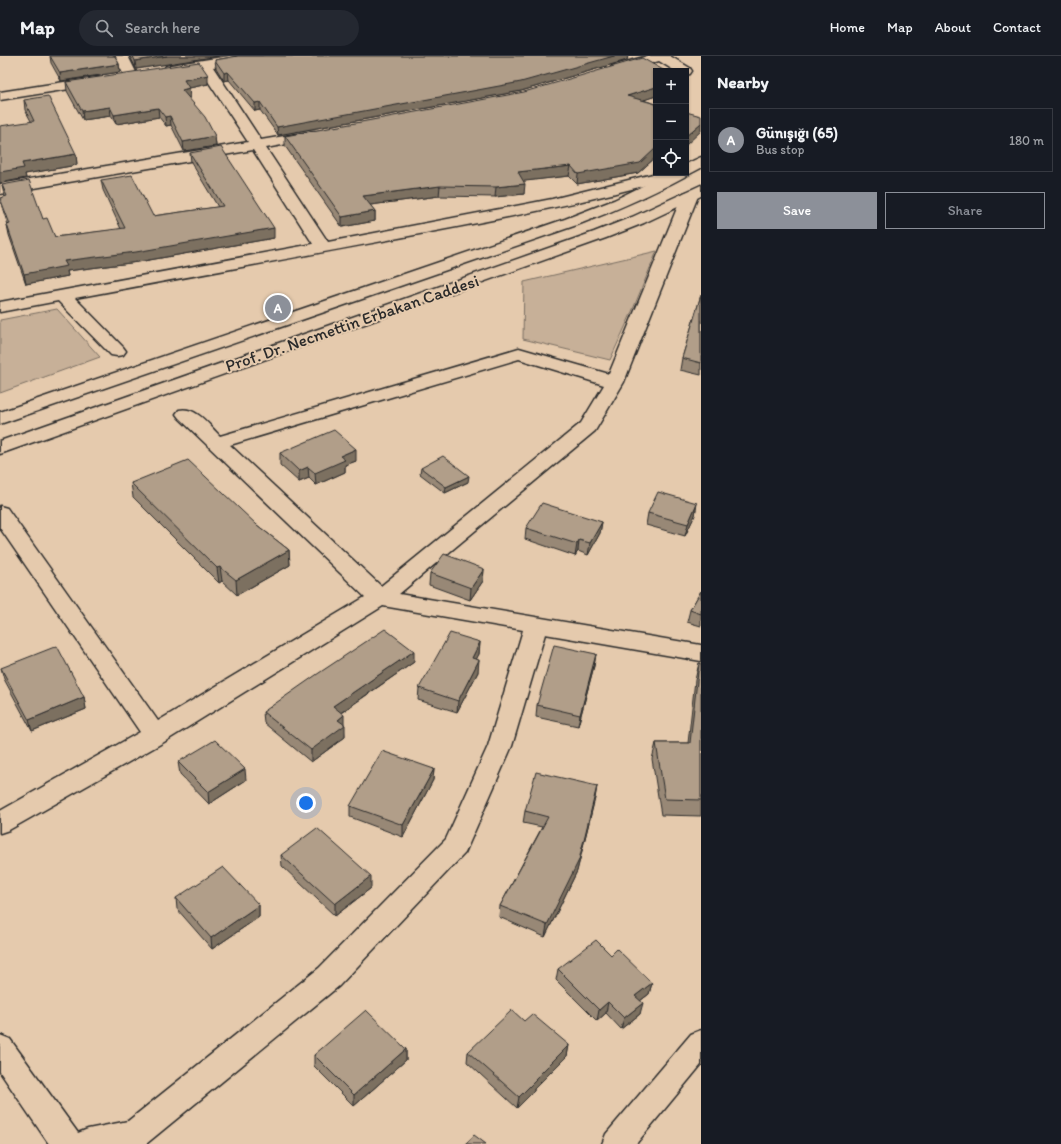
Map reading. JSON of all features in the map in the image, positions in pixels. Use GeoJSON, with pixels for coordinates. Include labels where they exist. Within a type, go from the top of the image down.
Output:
{"type":"FeatureCollection","features":[{"type":"Feature","properties":{"kind":"street"},"geometry":{"type":"LineString","coordinates":[[121,56],[131,76]]}},
{"type":"Feature","properties":{"kind":"street"},"geometry":{"type":"LineString","coordinates":[[160,71],[255,56]]}},
{"type":"Feature","properties":{"kind":"street"},"geometry":{"type":"LineString","coordinates":[[607,72],[661,56],[681,68]]}},
{"type":"Feature","properties":{"kind":"street"},"geometry":{"type":"LineString","coordinates":[[204,64],[324,248]]}},
{"type":"Feature","properties":{"kind":"street"},"geometry":{"type":"LineString","coordinates":[[0,96],[145,73]]}},
{"type":"Feature","properties":{"kind":"street"},"geometry":{"type":"LineString","coordinates":[[0,189],[328,132]]}},
{"type":"Feature","properties":{"kind":"street"},"geometry":{"type":"LineString","coordinates":[[0,306],[324,248],[542,206],[635,185],[664,176]]}},
{"type":"Feature","properties":{"kind":"street","name":"Prof. Dr. Necmettin Erbakan Caddesi"},"geometry":{"type":"LineString","coordinates":[[0,418],[571,222],[620,203],[673,176]]}},
{"type":"Feature","properties":{"kind":"street"},"geometry":{"type":"LineString","coordinates":[[0,823],[155,735],[380,598],[588,427],[615,382],[696,193]]}},
{"type":"Feature","properties":{"kind":"street","name":"Prof. Dr. Necmettin Erbakan Caddesi"},"geometry":{"type":"LineString","coordinates":[[0,448],[600,235],[638,220],[696,193]]}},
{"type":"Feature","properties":{"kind":"street"},"geometry":{"type":"LineString","coordinates":[[62,295],[118,351]]}},
{"type":"Feature","properties":{"kind":"street"},"geometry":{"type":"LineString","coordinates":[[217,443],[482,363],[520,353],[615,382]]}},
{"type":"Feature","properties":{"kind":"street"},"geometry":{"type":"LineString","coordinates":[[186,414],[380,598],[536,626],[701,653]]}},
{"type":"Feature","properties":{"kind":"street"},"geometry":{"type":"LineString","coordinates":[[0,513],[155,735]]}},
{"type":"Feature","properties":{"kind":"street"},"geometry":{"type":"LineString","coordinates":[[88,1144],[135,1134],[328,977],[456,846],[500,746],[536,626]]}},
{"type":"Feature","properties":{"kind":"street"},"geometry":{"type":"LineString","coordinates":[[617,1144],[701,1043]]}},
{"type":"Feature","properties":{"kind":"street"},"geometry":{"type":"LineString","coordinates":[[0,1048],[67,1144]]}},
{"type":"Feature","properties":{"kind":"shaded area"},"geometry":{"type":"Polygon","coordinates":[[[657,251],[610,360],[523,339],[524,282],[657,251]]]}},
{"type":"Feature","properties":{"kind":"shaded area"},"geometry":{"type":"Polygon","coordinates":[[[57,309],[100,357],[0,393],[0,320],[57,309]]]}},
{"type":"Feature","properties":{"kind":"building"},"geometry":{"type":"Polygon","coordinates":[[[50,56],[115,56],[119,64],[60,73],[50,56]]]}},
{"type":"Feature","properties":{"kind":"building"},"geometry":{"type":"Polygon","coordinates":[[[133,56],[167,56],[135,61],[133,56]]]}},
{"type":"Feature","properties":{"kind":"building"},"geometry":{"type":"Polygon","coordinates":[[[238,56],[614,56],[521,82],[277,127],[260,102],[255,103],[228,72],[224,73],[215,60],[238,56]]]}},
{"type":"Feature","properties":{"kind":"building"},"geometry":{"type":"Polygon","coordinates":[[[642,58],[660,68],[653,68],[653,88],[627,96],[653,103],[653,151],[640,163],[578,174],[571,166],[518,172],[525,184],[496,187],[440,186],[363,196],[375,211],[342,217],[285,136],[524,92],[642,58]]]}},
{"type":"Feature","properties":{"kind":"building"},"geometry":{"type":"Polygon","coordinates":[[[199,62],[208,75],[184,80],[189,88],[182,90],[205,117],[215,136],[183,142],[170,116],[165,117],[158,108],[114,115],[110,107],[82,111],[66,82],[199,62]]]}},
{"type":"Feature","properties":{"kind":"building"},"geometry":{"type":"Polygon","coordinates":[[[48,96],[76,154],[22,163],[24,168],[0,172],[0,126],[34,121],[24,100],[48,96]]]}},
{"type":"Feature","properties":{"kind":"building"},"geometry":{"type":"Polygon","coordinates":[[[689,113],[701,116],[701,123],[689,133],[689,113]]]}},
{"type":"Feature","properties":{"kind":"building"},"geometry":{"type":"Polygon","coordinates":[[[221,147],[274,228],[136,252],[64,261],[67,266],[24,274],[7,225],[10,224],[0,198],[7,196],[2,185],[29,180],[43,219],[47,218],[55,237],[125,228],[101,180],[132,175],[153,216],[223,206],[190,153],[221,147]]]}},
{"type":"Feature","properties":{"kind":"building"},"geometry":{"type":"Polygon","coordinates":[[[701,295],[701,363],[682,358],[701,295]]]}},
{"type":"Feature","properties":{"kind":"building"},"geometry":{"type":"Polygon","coordinates":[[[334,430],[356,449],[340,456],[345,460],[315,473],[308,467],[299,471],[280,453],[334,430]]]}},
{"type":"Feature","properties":{"kind":"building"},"geometry":{"type":"Polygon","coordinates":[[[443,456],[469,476],[446,487],[421,468],[443,456]]]}},
{"type":"Feature","properties":{"kind":"building"},"geometry":{"type":"Polygon","coordinates":[[[188,460],[257,525],[289,550],[236,580],[220,567],[217,568],[131,483],[188,460]]]}},
{"type":"Feature","properties":{"kind":"building"},"geometry":{"type":"Polygon","coordinates":[[[658,492],[697,503],[688,524],[648,513],[658,492]]]}},
{"type":"Feature","properties":{"kind":"building"},"geometry":{"type":"Polygon","coordinates":[[[542,503],[602,522],[590,543],[579,540],[577,544],[526,528],[542,503]]]}},
{"type":"Feature","properties":{"kind":"building"},"geometry":{"type":"Polygon","coordinates":[[[444,554],[484,569],[471,588],[430,573],[444,554]]]}},
{"type":"Feature","properties":{"kind":"building"},"geometry":{"type":"Polygon","coordinates":[[[701,591],[701,614],[690,610],[701,591]]]}},
{"type":"Feature","properties":{"kind":"building"},"geometry":{"type":"Polygon","coordinates":[[[385,629],[414,651],[333,706],[344,715],[338,720],[345,725],[311,750],[263,712],[316,675],[385,629]]]}},
{"type":"Feature","properties":{"kind":"building"},"geometry":{"type":"Polygon","coordinates":[[[450,633],[480,642],[472,658],[479,660],[458,701],[419,688],[450,633]]]}},
{"type":"Feature","properties":{"kind":"building"},"geometry":{"type":"Polygon","coordinates":[[[554,645],[596,654],[580,715],[537,705],[554,645]]]}},
{"type":"Feature","properties":{"kind":"building"},"geometry":{"type":"Polygon","coordinates":[[[57,646],[84,697],[29,720],[1,668],[57,646]]]}},
{"type":"Feature","properties":{"kind":"building"},"geometry":{"type":"Polygon","coordinates":[[[699,663],[701,664],[701,800],[665,799],[656,743],[690,743],[699,663]]]}},
{"type":"Feature","properties":{"kind":"building"},"geometry":{"type":"Polygon","coordinates":[[[215,740],[245,769],[208,792],[178,762],[215,740]]]}},
{"type":"Feature","properties":{"kind":"building"},"geometry":{"type":"Polygon","coordinates":[[[382,751],[434,769],[403,825],[350,806],[382,751]]]}},
{"type":"Feature","properties":{"kind":"building"},"geometry":{"type":"Polygon","coordinates":[[[536,772],[597,786],[579,860],[547,925],[500,906],[548,817],[525,811],[536,772]]]}},
{"type":"Feature","properties":{"kind":"building"},"geometry":{"type":"Polygon","coordinates":[[[317,828],[371,876],[335,904],[281,855],[317,828]]]}},
{"type":"Feature","properties":{"kind":"building"},"geometry":{"type":"Polygon","coordinates":[[[223,867],[259,905],[211,938],[176,898],[223,867]]]}},
{"type":"Feature","properties":{"kind":"building"},"geometry":{"type":"Polygon","coordinates":[[[596,940],[611,955],[617,949],[652,983],[635,996],[643,1003],[624,1018],[608,1002],[599,1010],[558,969],[596,940]]]}},
{"type":"Feature","properties":{"kind":"building"},"geometry":{"type":"Polygon","coordinates":[[[366,1010],[406,1049],[354,1095],[314,1055],[366,1010]]]}},
{"type":"Feature","properties":{"kind":"building"},"geometry":{"type":"Polygon","coordinates":[[[512,1010],[524,1021],[532,1014],[569,1045],[519,1097],[468,1052],[512,1010]]]}},
{"type":"Feature","properties":{"kind":"building"},"geometry":{"type":"Polygon","coordinates":[[[474,1135],[486,1144],[466,1144],[474,1135]]]}},
{"type":"Feature","properties":{"kind":"place","name":"Günışığı (65)"},"geometry":{"type":"Point","coordinates":[278,308]}}]}
